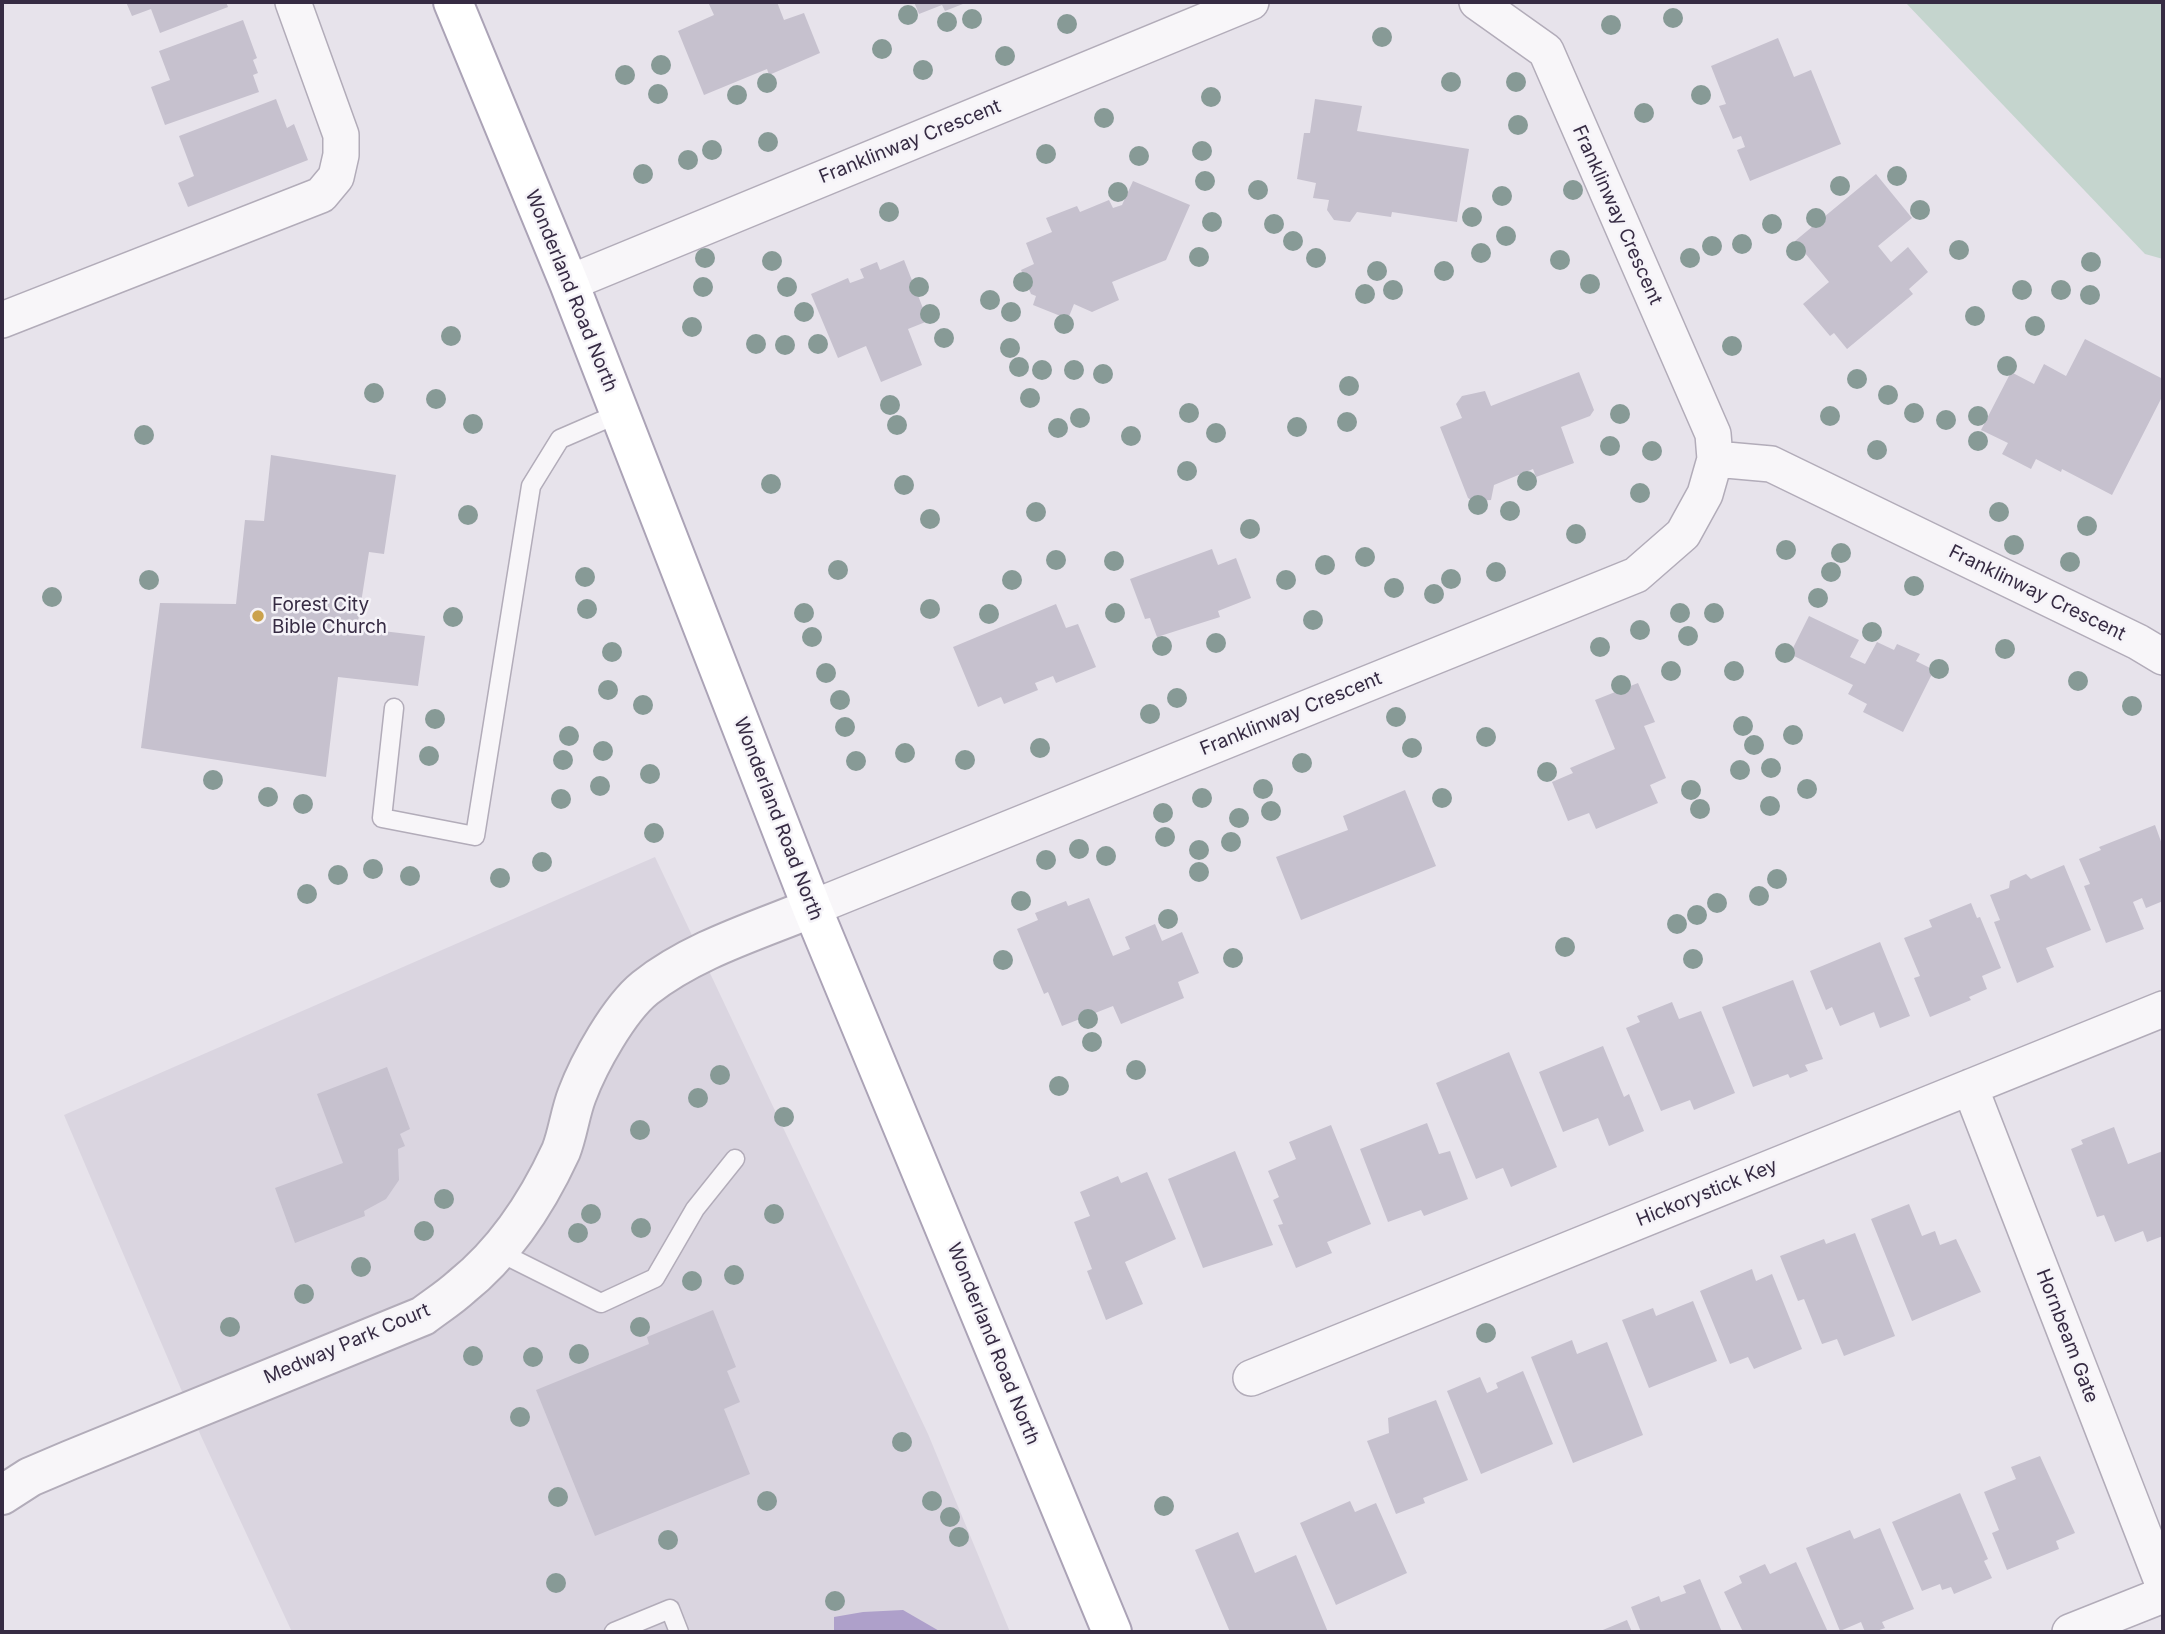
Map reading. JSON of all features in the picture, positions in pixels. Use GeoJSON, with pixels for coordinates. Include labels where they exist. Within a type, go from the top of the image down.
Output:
{"type":"FeatureCollection","features":[{"type":"Feature","properties":{"kind":"main road","name":"Wonderland Road North"},"geometry":{"type":"LineString","coordinates":[[453,2],[569,283],[812,908],[1112,1632]]}},
{"type":"Feature","properties":{"kind":"street"},"geometry":{"type":"LineString","coordinates":[[2,320],[321,195],[336,177],[341,155],[341,135],[293,2]]}},
{"type":"Feature","properties":{"kind":"street","name":"Franklinway Crescent"},"geometry":{"type":"LineString","coordinates":[[569,283],[1251,2]]}},
{"type":"Feature","properties":{"kind":"street","name":"Franklinway Crescent"},"geometry":{"type":"LineString","coordinates":[[812,908],[1636,575],[1683,534],[1705,494],[1715,459],[1713,434],[1546,51],[1477,2]]}},
{"type":"Feature","properties":{"kind":"street","name":"Franklinway Crescent"},"geometry":{"type":"LineString","coordinates":[[1715,459],[1771,464],[2138,642],[2163,657]]}},
{"type":"Feature","properties":{"kind":"street","name":"Medway Park Court"},"geometry":{"type":"LineString","coordinates":[[2,1496],[30,1477],[50,1468],[423,1316],[462,1287],[499,1251],[534,1204],[562,1148],[576,1096],[594,1057],[614,1025],[643,990],[678,966],[710,949],[812,908]]}},
{"type":"Feature","properties":{"kind":"street","name":"Hickorystick Key"},"geometry":{"type":"LineString","coordinates":[[1251,1378],[2163,1009]]}},
{"type":"Feature","properties":{"kind":"street","name":"Hornbeam Gate"},"geometry":{"type":"LineString","coordinates":[[1970,1087],[2163,1584]]}},
{"type":"Feature","properties":{"kind":"street"},"geometry":{"type":"LineString","coordinates":[[2070,1632],[2163,1595]]}},
{"type":"Feature","properties":{"kind":"lane"},"geometry":{"type":"LineString","coordinates":[[394,708],[382,818],[475,836],[531,486],[560,439],[620,413]]}},
{"type":"Feature","properties":{"kind":"lane"},"geometry":{"type":"LineString","coordinates":[[499,1251],[601,1303],[656,1278],[695,1209],[735,1159]]}},
{"type":"Feature","properties":{"kind":"lane"},"geometry":{"type":"LineString","coordinates":[[614,1632],[670,1609],[679,1632]]}},
{"type":"Feature","properties":{"kind":"shaded area"},"geometry":{"type":"Polygon","coordinates":[[[1905,2],[2163,2],[2163,259],[2145,254],[1905,2]]]}},
{"type":"Feature","properties":{"kind":"shaded area"},"geometry":{"type":"Polygon","coordinates":[[[655,857],[928,1434],[1010,1632],[292,1632],[201,1436],[64,1115],[655,857]]]}},
{"type":"Feature","properties":{"kind":"shaded area"},"geometry":{"type":"Polygon","coordinates":[[[903,1610],[941,1632],[834,1632],[834,1617],[903,1610]]]}},
{"type":"Feature","properties":{"kind":"building"},"geometry":{"type":"Polygon","coordinates":[[[126,2],[226,2],[228,7],[160,33],[151,9],[132,16],[126,2]]]}},
{"type":"Feature","properties":{"kind":"building"},"geometry":{"type":"Polygon","coordinates":[[[708,2],[777,2],[784,20],[804,13],[820,53],[769,75],[767,69],[704,95],[678,31],[714,15],[708,2]]]}},
{"type":"Feature","properties":{"kind":"building"},"geometry":{"type":"Polygon","coordinates":[[[914,2],[968,2],[945,11],[942,5],[919,14],[914,2]]]}},
{"type":"Feature","properties":{"kind":"building"},"geometry":{"type":"Polygon","coordinates":[[[243,20],[257,58],[253,60],[258,73],[253,75],[259,92],[165,125],[151,87],[170,80],[159,51],[243,20]]]}},
{"type":"Feature","properties":{"kind":"building"},"geometry":{"type":"Polygon","coordinates":[[[1778,38],[1794,77],[1811,70],[1841,144],[1750,181],[1737,150],[1745,147],[1741,136],[1733,139],[1719,106],[1726,104],[1711,66],[1778,38]]]}},
{"type":"Feature","properties":{"kind":"building"},"geometry":{"type":"Polygon","coordinates":[[[276,99],[287,128],[294,124],[308,160],[188,207],[178,183],[194,176],[179,136],[276,99]]]}},
{"type":"Feature","properties":{"kind":"building"},"geometry":{"type":"Polygon","coordinates":[[[1315,99],[1362,106],[1357,131],[1469,149],[1457,222],[1392,212],[1391,217],[1357,212],[1350,222],[1334,220],[1327,210],[1329,200],[1313,198],[1316,183],[1297,179],[1304,133],[1310,133],[1315,99]]]}},
{"type":"Feature","properties":{"kind":"building"},"geometry":{"type":"Polygon","coordinates":[[[1876,174],[1912,218],[1878,246],[1891,262],[1908,247],[1928,272],[1909,289],[1913,294],[1847,349],[1834,333],[1830,336],[1803,304],[1829,282],[1795,241],[1876,174]]]}},
{"type":"Feature","properties":{"kind":"building"},"geometry":{"type":"Polygon","coordinates":[[[1133,181],[1190,205],[1166,260],[1112,282],[1119,300],[1092,312],[1074,304],[1068,319],[1033,305],[1036,296],[1031,294],[1021,270],[1034,264],[1026,243],[1052,232],[1046,218],[1077,206],[1080,212],[1109,200],[1113,208],[1122,205],[1133,181]]]}},
{"type":"Feature","properties":{"kind":"building"},"geometry":{"type":"Polygon","coordinates":[[[904,260],[928,321],[908,329],[922,365],[881,382],[866,346],[838,358],[811,294],[848,278],[850,283],[864,278],[860,269],[877,262],[880,270],[904,260]]]}},
{"type":"Feature","properties":{"kind":"building"},"geometry":{"type":"Polygon","coordinates":[[[2085,339],[2163,379],[2163,395],[2112,495],[2036,459],[2031,469],[2002,454],[2008,443],[1981,430],[2011,372],[2034,384],[2044,364],[2066,376],[2085,339]]]}},
{"type":"Feature","properties":{"kind":"building"},"geometry":{"type":"Polygon","coordinates":[[[1579,372],[1594,410],[1590,416],[1561,427],[1574,463],[1536,477],[1533,469],[1494,485],[1491,500],[1473,501],[1468,498],[1440,427],[1462,418],[1456,404],[1462,396],[1485,391],[1491,406],[1579,372]]]}},
{"type":"Feature","properties":{"kind":"building","name":"Forest City Bible Church"},"geometry":{"type":"Polygon","coordinates":[[[271,455],[396,475],[384,554],[369,552],[357,628],[425,636],[418,686],[338,677],[326,777],[141,748],[160,603],[236,604],[245,520],[264,521],[271,455]]]}},
{"type":"Feature","properties":{"kind":"building"},"geometry":{"type":"Polygon","coordinates":[[[1212,549],[1218,565],[1236,558],[1251,598],[1218,611],[1220,617],[1157,637],[1150,618],[1145,619],[1130,579],[1212,549]]]}},
{"type":"Feature","properties":{"kind":"building"},"geometry":{"type":"Polygon","coordinates":[[[1056,604],[1066,628],[1078,624],[1096,667],[1056,683],[1053,676],[1035,683],[1038,690],[1004,704],[1001,697],[978,707],[953,647],[1056,604]]]}},
{"type":"Feature","properties":{"kind":"building"},"geometry":{"type":"Polygon","coordinates":[[[1809,616],[1859,640],[1850,657],[1865,664],[1877,642],[1894,650],[1897,644],[1920,654],[1916,661],[1934,670],[1903,732],[1863,712],[1867,704],[1848,694],[1853,685],[1790,654],[1809,616]]]}},
{"type":"Feature","properties":{"kind":"building"},"geometry":{"type":"Polygon","coordinates":[[[1638,683],[1655,722],[1644,726],[1666,778],[1650,785],[1658,803],[1596,829],[1589,813],[1568,821],[1552,782],[1573,773],[1570,768],[1615,749],[1595,700],[1638,683]]]}},
{"type":"Feature","properties":{"kind":"building"},"geometry":{"type":"Polygon","coordinates":[[[1405,790],[1436,866],[1301,920],[1276,857],[1348,830],[1343,816],[1405,790]]]}},
{"type":"Feature","properties":{"kind":"building"},"geometry":{"type":"Polygon","coordinates":[[[2155,825],[2163,847],[2163,901],[2146,908],[2142,898],[2133,902],[2144,929],[2106,943],[2084,886],[2090,884],[2079,859],[2101,850],[2099,847],[2155,825]]]}},
{"type":"Feature","properties":{"kind":"building"},"geometry":{"type":"Polygon","coordinates":[[[2064,865],[2091,930],[2046,948],[2054,967],[2017,983],[1994,922],[2000,920],[1990,895],[2009,888],[2010,881],[2026,874],[2031,879],[2064,865]]]}},
{"type":"Feature","properties":{"kind":"building"},"geometry":{"type":"Polygon","coordinates":[[[1089,898],[1113,956],[1130,949],[1125,937],[1155,924],[1162,941],[1182,932],[1199,973],[1178,982],[1184,998],[1121,1024],[1113,1006],[1062,1026],[1048,992],[1044,994],[1017,929],[1038,920],[1035,913],[1066,901],[1068,906],[1089,898]]]}},
{"type":"Feature","properties":{"kind":"building"},"geometry":{"type":"Polygon","coordinates":[[[1971,903],[1977,918],[1980,917],[2001,968],[1982,976],[1987,989],[1969,997],[1971,1000],[1930,1017],[1914,978],[1920,976],[1904,938],[1932,927],[1929,920],[1971,903]]]}},
{"type":"Feature","properties":{"kind":"building"},"geometry":{"type":"Polygon","coordinates":[[[1880,942],[1910,1016],[1880,1028],[1874,1012],[1840,1026],[1832,1007],[1826,1010],[1810,971],[1880,942]]]}},
{"type":"Feature","properties":{"kind":"building"},"geometry":{"type":"Polygon","coordinates":[[[1793,980],[1823,1059],[1805,1065],[1808,1071],[1790,1078],[1788,1074],[1753,1087],[1722,1007],[1793,980]]]}},
{"type":"Feature","properties":{"kind":"building"},"geometry":{"type":"Polygon","coordinates":[[[1672,1002],[1679,1019],[1701,1011],[1735,1093],[1694,1110],[1690,1100],[1661,1111],[1626,1028],[1640,1022],[1637,1016],[1672,1002]]]}},
{"type":"Feature","properties":{"kind":"building"},"geometry":{"type":"Polygon","coordinates":[[[1603,1046],[1624,1097],[1629,1094],[1644,1131],[1609,1146],[1598,1118],[1563,1132],[1539,1072],[1603,1046]]]}},
{"type":"Feature","properties":{"kind":"building"},"geometry":{"type":"Polygon","coordinates":[[[1509,1052],[1557,1167],[1511,1187],[1503,1168],[1476,1179],[1436,1083],[1509,1052]]]}},
{"type":"Feature","properties":{"kind":"building"},"geometry":{"type":"Polygon","coordinates":[[[387,1067],[410,1129],[400,1134],[405,1146],[398,1149],[399,1180],[386,1199],[364,1211],[365,1216],[295,1243],[275,1188],[343,1163],[317,1094],[387,1067]]]}},
{"type":"Feature","properties":{"kind":"building"},"geometry":{"type":"Polygon","coordinates":[[[1427,1123],[1439,1154],[1450,1151],[1468,1199],[1424,1216],[1421,1210],[1388,1222],[1360,1149],[1427,1123]]]}},
{"type":"Feature","properties":{"kind":"building"},"geometry":{"type":"Polygon","coordinates":[[[1331,1125],[1371,1224],[1327,1242],[1332,1253],[1296,1268],[1278,1225],[1283,1224],[1273,1200],[1279,1197],[1268,1171],[1296,1159],[1289,1142],[1331,1125]]]}},
{"type":"Feature","properties":{"kind":"building"},"geometry":{"type":"Polygon","coordinates":[[[2114,1127],[2128,1164],[2163,1151],[2163,1236],[2147,1242],[2143,1231],[2115,1242],[2104,1215],[2097,1217],[2071,1149],[2083,1144],[2081,1140],[2114,1127]]]}},
{"type":"Feature","properties":{"kind":"building"},"geometry":{"type":"Polygon","coordinates":[[[1235,1151],[1273,1245],[1203,1268],[1168,1179],[1235,1151]]]}},
{"type":"Feature","properties":{"kind":"building"},"geometry":{"type":"Polygon","coordinates":[[[1147,1172],[1176,1239],[1125,1262],[1143,1304],[1106,1320],[1087,1271],[1092,1269],[1074,1222],[1090,1216],[1080,1192],[1118,1176],[1121,1183],[1147,1172]]]}},
{"type":"Feature","properties":{"kind":"building"},"geometry":{"type":"Polygon","coordinates":[[[1909,1204],[1922,1236],[1935,1231],[1940,1245],[1956,1239],[1981,1292],[1912,1321],[1871,1219],[1909,1204]]]}},
{"type":"Feature","properties":{"kind":"building"},"geometry":{"type":"Polygon","coordinates":[[[1855,1233],[1895,1336],[1844,1356],[1837,1339],[1822,1344],[1804,1299],[1798,1301],[1780,1256],[1824,1239],[1826,1244],[1855,1233]]]}},
{"type":"Feature","properties":{"kind":"building"},"geometry":{"type":"Polygon","coordinates":[[[1752,1269],[1756,1281],[1772,1274],[1802,1349],[1754,1369],[1748,1357],[1730,1364],[1700,1291],[1752,1269]]]}},
{"type":"Feature","properties":{"kind":"building"},"geometry":{"type":"Polygon","coordinates":[[[1693,1301],[1717,1361],[1649,1388],[1622,1320],[1653,1308],[1656,1316],[1693,1301]]]}},
{"type":"Feature","properties":{"kind":"building"},"geometry":{"type":"Polygon","coordinates":[[[713,1310],[736,1367],[727,1371],[740,1402],[724,1409],[750,1474],[595,1536],[536,1390],[649,1344],[647,1337],[713,1310]]]}},
{"type":"Feature","properties":{"kind":"building"},"geometry":{"type":"Polygon","coordinates":[[[1572,1340],[1577,1354],[1607,1342],[1643,1435],[1573,1463],[1531,1357],[1572,1340]]]}},
{"type":"Feature","properties":{"kind":"building"},"geometry":{"type":"Polygon","coordinates":[[[1523,1371],[1553,1444],[1481,1474],[1447,1391],[1480,1377],[1487,1393],[1498,1388],[1496,1383],[1523,1371]]]}},
{"type":"Feature","properties":{"kind":"building"},"geometry":{"type":"Polygon","coordinates":[[[1436,1400],[1468,1480],[1423,1498],[1425,1503],[1396,1514],[1367,1441],[1389,1433],[1388,1418],[1436,1400]]]}},
{"type":"Feature","properties":{"kind":"building"},"geometry":{"type":"Polygon","coordinates":[[[2040,1456],[2075,1533],[2056,1541],[2059,1549],[2007,1570],[1992,1533],[1999,1530],[1984,1492],[2016,1479],[2011,1467],[2040,1456]]]}},
{"type":"Feature","properties":{"kind":"building"},"geometry":{"type":"Polygon","coordinates":[[[1960,1493],[1988,1559],[1984,1561],[1992,1578],[1954,1594],[1951,1587],[1942,1590],[1940,1584],[1922,1591],[1892,1522],[1960,1493]]]}},
{"type":"Feature","properties":{"kind":"building"},"geometry":{"type":"Polygon","coordinates":[[[1350,1501],[1355,1512],[1376,1503],[1407,1573],[1336,1605],[1300,1523],[1350,1501]]]}},
{"type":"Feature","properties":{"kind":"building"},"geometry":{"type":"Polygon","coordinates":[[[1880,1528],[1914,1609],[1882,1622],[1885,1628],[1874,1632],[1865,1632],[1861,1622],[1840,1631],[1806,1548],[1850,1530],[1854,1539],[1880,1528]]]}},
{"type":"Feature","properties":{"kind":"building"},"geometry":{"type":"Polygon","coordinates":[[[1238,1532],[1255,1573],[1296,1555],[1328,1632],[1230,1632],[1195,1550],[1238,1532]]]}},
{"type":"Feature","properties":{"kind":"building"},"geometry":{"type":"Polygon","coordinates":[[[1796,1562],[1828,1632],[1743,1632],[1724,1592],[1742,1583],[1739,1576],[1765,1564],[1770,1574],[1796,1562]]]}},
{"type":"Feature","properties":{"kind":"building"},"geometry":{"type":"Polygon","coordinates":[[[1700,1579],[1722,1632],[1641,1632],[1631,1607],[1659,1596],[1661,1602],[1686,1593],[1683,1586],[1700,1579]]]}},
{"type":"Feature","properties":{"kind":"building"},"geometry":{"type":"Polygon","coordinates":[[[1627,1620],[1632,1632],[1598,1632],[1627,1620]]]}},
{"type":"Feature","properties":{"kind":"place","name":"Forest City Bible Church"},"geometry":{"type":"Point","coordinates":[258,616]}}]}
